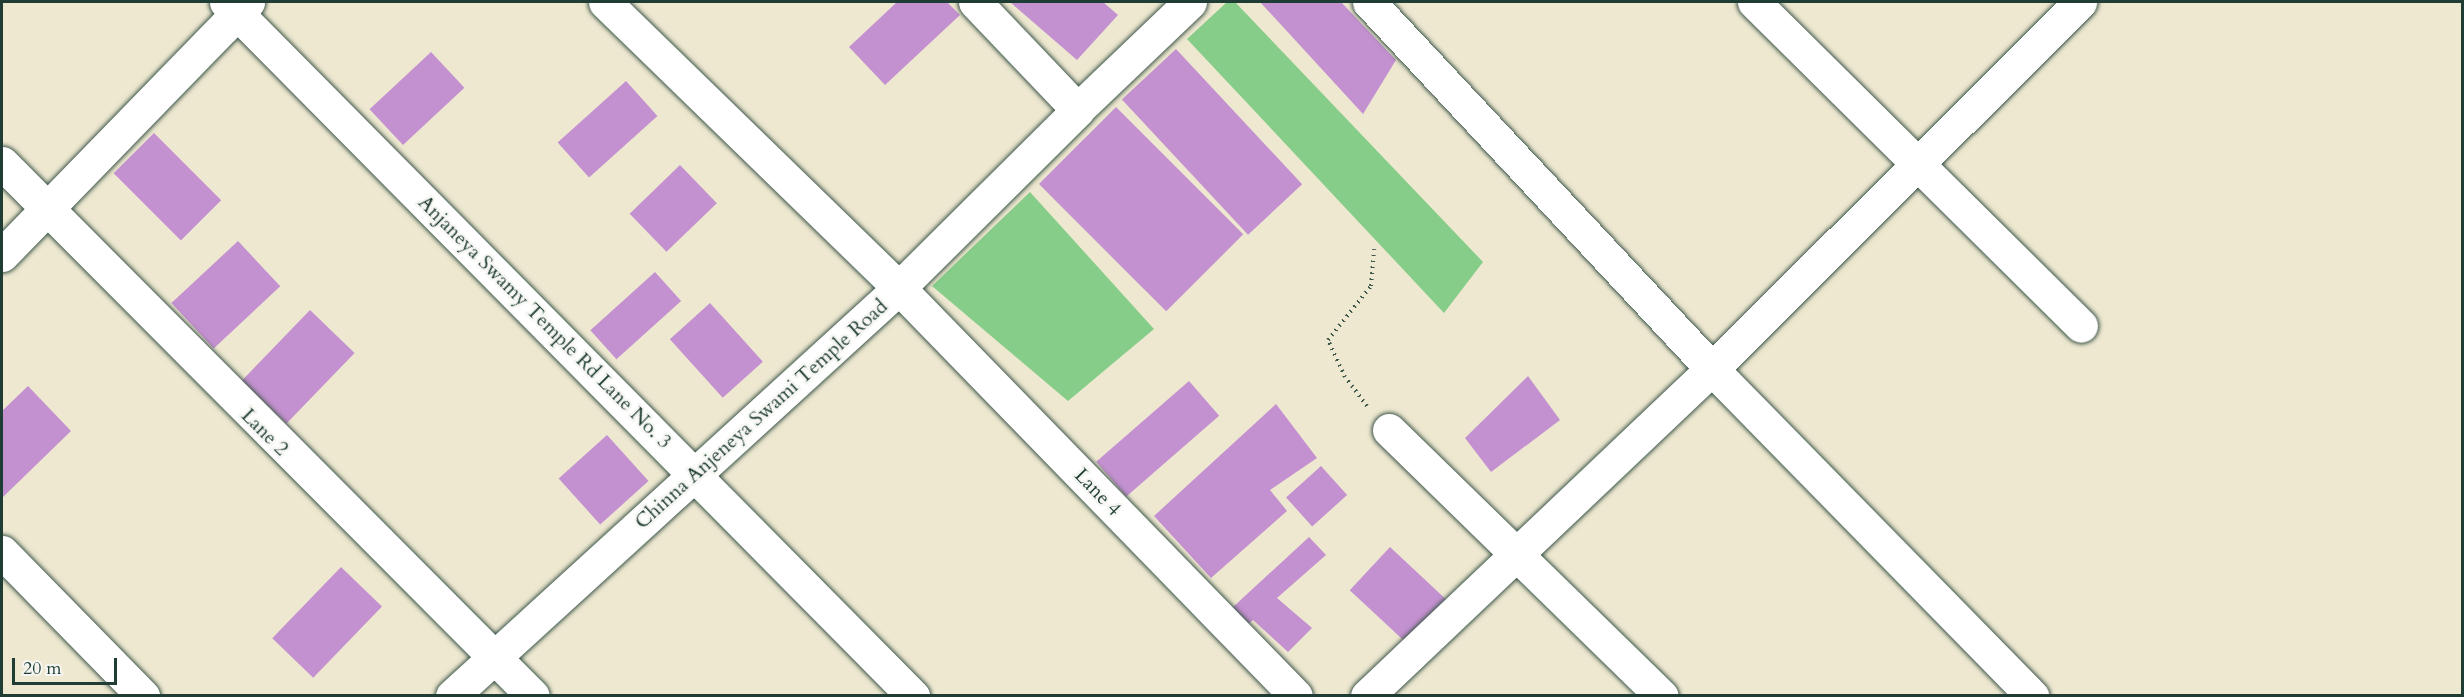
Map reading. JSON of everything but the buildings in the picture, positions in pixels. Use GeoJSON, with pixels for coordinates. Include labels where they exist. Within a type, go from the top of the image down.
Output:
{"type":"FeatureCollection","features":[{"type":"Feature","properties":{"kind":"street","name":"Chinna Anjeneya Swami Temple Road"},"geometry":{"type":"LineString","coordinates":[[452,696],[899,288],[605,2]]}},
{"type":"Feature","properties":{"kind":"street"},"geometry":{"type":"LineString","coordinates":[[975,2],[1075,112]]}},
{"type":"Feature","properties":{"kind":"street"},"geometry":{"type":"LineString","coordinates":[[899,288],[1075,112],[1190,2]]}},
{"type":"Feature","properties":{"kind":"street"},"geometry":{"type":"LineString","coordinates":[[1369,2],[1712,369],[2032,696]]}},
{"type":"Feature","properties":{"kind":"street"},"geometry":{"type":"LineString","coordinates":[[1754,2],[1920,164],[2081,327]]}},
{"type":"Feature","properties":{"kind":"street"},"geometry":{"type":"LineString","coordinates":[[1367,696],[1712,369],[2080,2]]}},
{"type":"Feature","properties":{"kind":"street"},"geometry":{"type":"LineString","coordinates":[[2,255],[49,212],[237,6]]}},
{"type":"Feature","properties":{"kind":"street","name":"Anjaneya Swamy Temple Rd Lane No. 3"},"geometry":{"type":"LineString","coordinates":[[237,6],[913,696]]}},
{"type":"Feature","properties":{"kind":"street","name":"Lane 2"},"geometry":{"type":"LineString","coordinates":[[2,163],[533,696]]}},
{"type":"Feature","properties":{"kind":"street","name":"Lane 4"},"geometry":{"type":"LineString","coordinates":[[899,288],[1296,696]]}},
{"type":"Feature","properties":{"kind":"street"},"geometry":{"type":"LineString","coordinates":[[1381,422],[1662,696]]}},
{"type":"Feature","properties":{"kind":"street"},"geometry":{"type":"LineString","coordinates":[[2,552],[143,696]]}},
{"type":"Feature","properties":{"kind":"path"},"geometry":{"type":"LineString","coordinates":[[1374,249],[1371,286],[1328,340],[1345,377],[1381,422]]}},
{"type":"Feature","properties":{"kind":"green space"},"geometry":{"type":"Polygon","coordinates":[[[1227,2],[1235,2],[1483,262],[1444,313],[1187,39],[1227,2]]]}},
{"type":"Feature","properties":{"kind":"green space"},"geometry":{"type":"Polygon","coordinates":[[[1030,192],[1154,329],[1068,401],[932,286],[1030,192]]]}}]}
